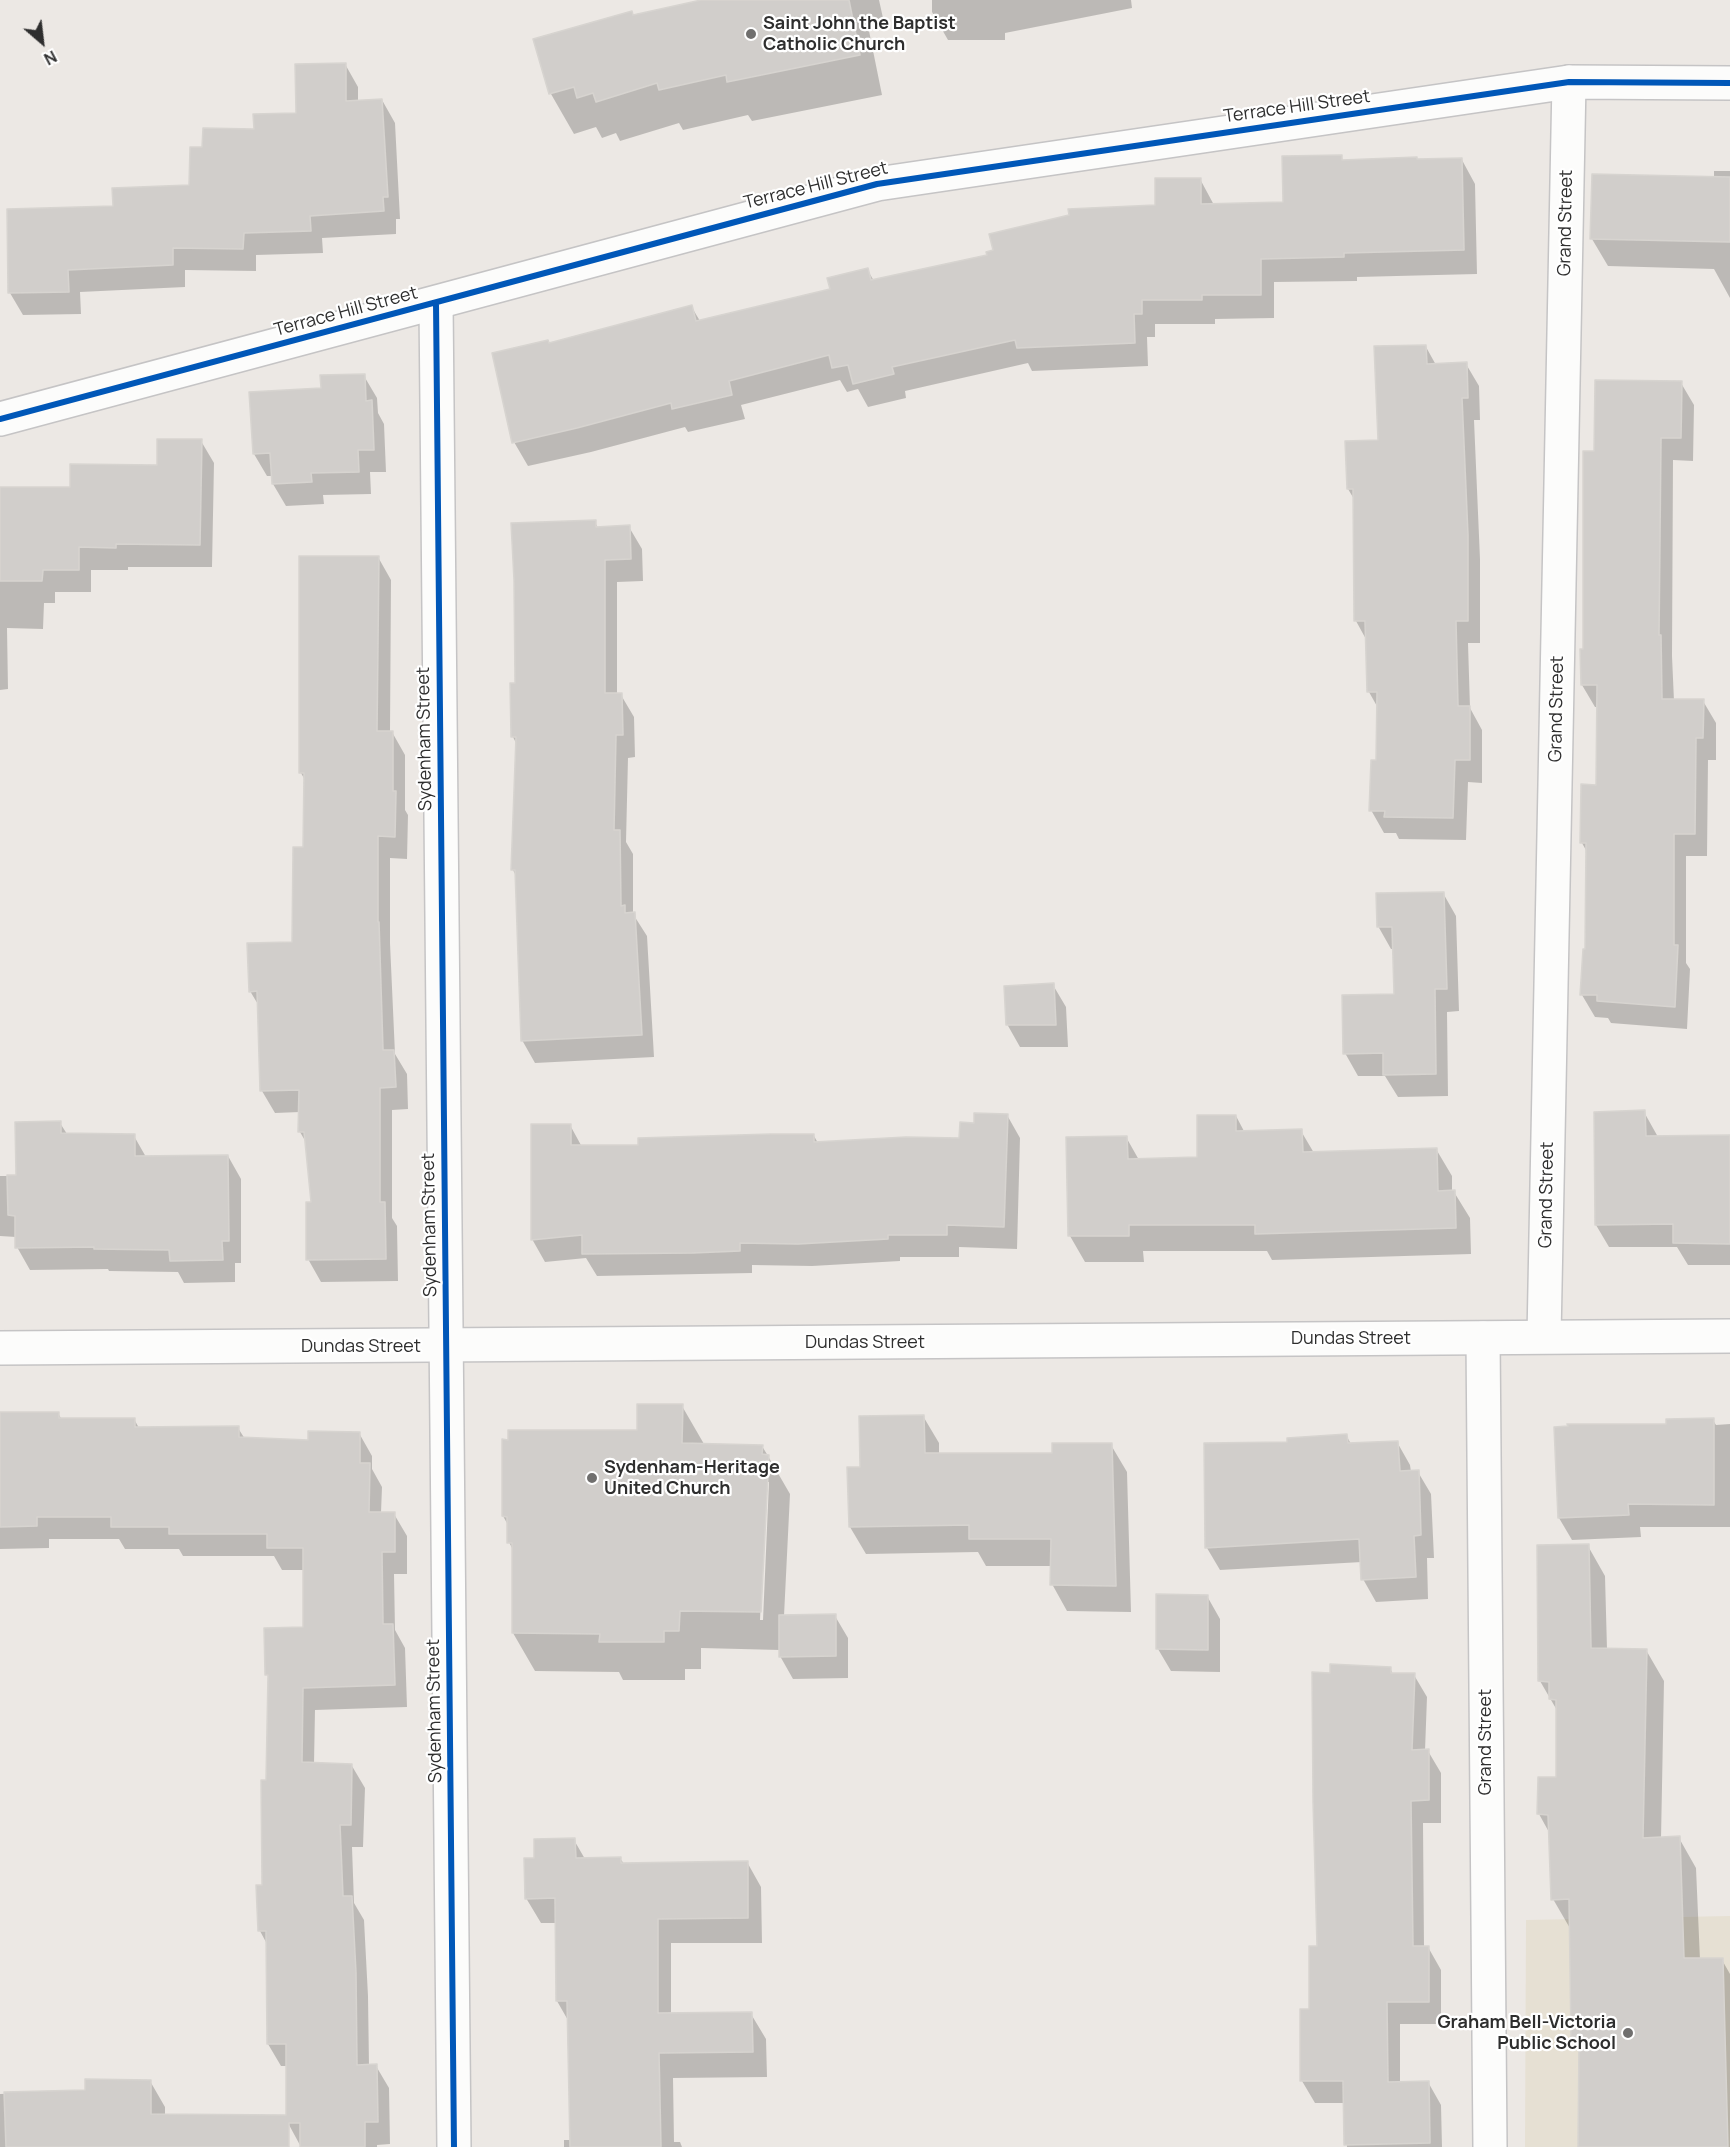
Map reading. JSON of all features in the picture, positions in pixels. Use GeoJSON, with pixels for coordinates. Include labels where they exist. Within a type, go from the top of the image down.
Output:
{"type":"FeatureCollection","features":[{"type":"Feature","properties":{"kind":"street","name":"Terrace Hill Street"},"geometry":{"type":"LineString","coordinates":[[0,419],[877,184],[1569,82],[1730,83]]}},
{"type":"Feature","properties":{"kind":"street","name":"Grand Street"},"geometry":{"type":"LineString","coordinates":[[1544,1336],[1569,82]]}},
{"type":"Feature","properties":{"kind":"street","name":"Sydenham Street"},"geometry":{"type":"LineString","coordinates":[[436,303],[454,2147]]}},
{"type":"Feature","properties":{"kind":"street","name":"Dundas Street"},"geometry":{"type":"LineString","coordinates":[[0,1348],[1730,1336]]}},
{"type":"Feature","properties":{"kind":"street","name":"Grand Street"},"geometry":{"type":"LineString","coordinates":[[1483,1338],[1490,2147]]}},
{"type":"Feature","properties":{"kind":"shaded area","name":"Graham Bell-Victoria Public School"},"geometry":{"type":"Polygon","coordinates":[[[1730,1916],[1730,2147],[1525,2147],[1526,1920],[1730,1916]]]}},
{"type":"Feature","properties":{"kind":"building","name":"Saint John the Baptist Catholic Church"},"geometry":{"type":"Polygon","coordinates":[[[701,0],[849,0],[860,55],[727,82],[726,75],[659,90],[657,83],[596,102],[593,93],[577,98],[574,87],[549,94],[533,39],[632,11],[633,15],[701,0]]]}},
{"type":"Feature","properties":{"kind":"building"},"geometry":{"type":"Polygon","coordinates":[[[346,63],[346,101],[382,99],[388,197],[383,197],[384,211],[310,216],[311,231],[244,233],[243,249],[173,248],[173,265],[68,270],[69,292],[8,293],[7,209],[113,206],[112,188],[189,185],[190,147],[202,147],[203,128],[254,129],[253,114],[296,113],[295,64],[346,63]]]}},
{"type":"Feature","properties":{"kind":"building"},"geometry":{"type":"Polygon","coordinates":[[[1342,155],[1342,160],[1462,158],[1464,250],[1344,253],[1344,257],[1261,259],[1261,295],[1202,295],[1202,300],[1142,300],[1142,314],[1134,314],[1135,343],[1017,348],[1015,340],[892,367],[894,374],[853,384],[848,365],[832,368],[829,355],[729,381],[732,395],[672,409],[671,403],[512,443],[492,353],[548,340],[549,343],[692,305],[696,321],[830,289],[827,278],[868,268],[871,280],[987,255],[986,252],[993,250],[989,234],[1069,215],[1068,209],[1155,205],[1155,178],[1201,178],[1201,204],[1283,202],[1282,156],[1342,155]]]}},
{"type":"Feature","properties":{"kind":"building"},"geometry":{"type":"Polygon","coordinates":[[[1592,174],[1730,177],[1730,242],[1590,239],[1592,174]]]}},
{"type":"Feature","properties":{"kind":"building"},"geometry":{"type":"Polygon","coordinates":[[[1426,345],[1427,364],[1467,362],[1468,398],[1462,398],[1468,535],[1468,621],[1456,621],[1458,706],[1470,706],[1470,760],[1455,760],[1453,818],[1384,817],[1385,811],[1369,811],[1371,760],[1376,760],[1377,692],[1367,692],[1365,621],[1354,621],[1353,489],[1347,489],[1345,441],[1378,440],[1374,346],[1426,345]]]}},
{"type":"Feature","properties":{"kind":"building"},"geometry":{"type":"Polygon","coordinates":[[[365,374],[366,401],[372,400],[374,450],[358,450],[359,472],[311,473],[312,482],[272,484],[270,453],[253,454],[249,392],[321,388],[320,375],[365,374]]]}},
{"type":"Feature","properties":{"kind":"building"},"geometry":{"type":"Polygon","coordinates":[[[1595,380],[1682,381],[1681,438],[1661,438],[1659,635],[1661,635],[1662,699],[1704,699],[1703,738],[1696,738],[1695,834],[1674,834],[1674,945],[1678,945],[1675,1007],[1597,1001],[1597,995],[1580,995],[1583,949],[1585,949],[1586,843],[1580,843],[1581,784],[1596,785],[1597,685],[1581,685],[1580,649],[1583,649],[1583,451],[1594,451],[1595,380]]]}},
{"type":"Feature","properties":{"kind":"building"},"geometry":{"type":"Polygon","coordinates":[[[157,439],[202,439],[200,545],[116,544],[116,548],[79,547],[79,570],[43,570],[42,581],[0,581],[0,487],[70,487],[70,464],[157,465],[157,439]]]}},
{"type":"Feature","properties":{"kind":"building"},"geometry":{"type":"Polygon","coordinates":[[[596,520],[596,527],[630,525],[631,559],[605,560],[605,693],[622,693],[623,735],[616,735],[614,830],[620,830],[621,906],[625,905],[625,913],[635,912],[642,1035],[521,1041],[515,870],[511,870],[516,737],[511,737],[510,683],[515,683],[511,523],[596,520]]]}},
{"type":"Feature","properties":{"kind":"building"},"geometry":{"type":"Polygon","coordinates":[[[299,556],[379,556],[377,731],[393,731],[393,791],[396,791],[395,837],[378,836],[378,922],[383,1050],[394,1050],[396,1087],[380,1088],[380,1202],[385,1202],[386,1259],[306,1260],[306,1202],[311,1202],[304,1132],[298,1132],[299,1090],[260,1091],[257,991],[249,992],[247,943],[292,942],[293,847],[303,847],[304,773],[299,773],[299,556]]]}},
{"type":"Feature","properties":{"kind":"building"},"geometry":{"type":"Polygon","coordinates":[[[1444,892],[1447,989],[1435,989],[1436,1074],[1383,1075],[1383,1053],[1343,1054],[1342,995],[1394,994],[1392,927],[1377,927],[1376,893],[1444,892]]]}},
{"type":"Feature","properties":{"kind":"building"},"geometry":{"type":"Polygon","coordinates":[[[1054,983],[1056,1025],[1006,1025],[1004,986],[1054,983]]]}},
{"type":"Feature","properties":{"kind":"building"},"geometry":{"type":"Polygon","coordinates":[[[1645,1110],[1646,1136],[1730,1135],[1730,1244],[1673,1243],[1673,1224],[1595,1225],[1594,1112],[1645,1110]]]}},
{"type":"Feature","properties":{"kind":"building"},"geometry":{"type":"Polygon","coordinates":[[[974,1113],[1008,1114],[1004,1227],[947,1225],[947,1235],[888,1235],[888,1239],[798,1244],[740,1243],[740,1251],[692,1253],[582,1254],[582,1235],[531,1240],[531,1124],[571,1124],[571,1145],[638,1145],[638,1138],[771,1134],[814,1134],[814,1142],[906,1137],[959,1138],[960,1122],[974,1123],[974,1113]]]}},
{"type":"Feature","properties":{"kind":"building"},"geometry":{"type":"Polygon","coordinates":[[[1197,1115],[1236,1115],[1236,1131],[1302,1129],[1303,1152],[1437,1148],[1438,1191],[1455,1190],[1456,1228],[1255,1234],[1255,1225],[1129,1225],[1129,1236],[1068,1236],[1066,1137],[1127,1136],[1128,1159],[1197,1157],[1197,1115]]]}},
{"type":"Feature","properties":{"kind":"building"},"geometry":{"type":"Polygon","coordinates":[[[61,1121],[61,1133],[135,1134],[135,1156],[228,1155],[229,1241],[222,1241],[223,1260],[170,1261],[169,1250],[94,1249],[94,1247],[15,1248],[15,1216],[8,1215],[7,1175],[16,1175],[15,1122],[61,1121]]]}},
{"type":"Feature","properties":{"kind":"building"},"geometry":{"type":"Polygon","coordinates":[[[637,1404],[683,1404],[682,1443],[763,1445],[762,1454],[769,1455],[761,1612],[680,1611],[679,1631],[664,1631],[664,1642],[599,1642],[600,1634],[512,1633],[512,1543],[507,1543],[507,1517],[502,1516],[502,1439],[508,1440],[508,1430],[637,1430],[637,1404]]]}},
{"type":"Feature","properties":{"kind":"building"},"geometry":{"type":"Polygon","coordinates":[[[0,1412],[59,1412],[59,1418],[135,1418],[135,1427],[239,1426],[239,1437],[308,1440],[308,1431],[360,1432],[360,1463],[370,1463],[369,1512],[395,1512],[395,1552],[382,1552],[383,1624],[393,1624],[395,1685],[303,1688],[302,1762],[352,1764],[351,1825],[340,1825],[343,1896],[352,1896],[357,2065],[377,2064],[378,2122],[365,2122],[365,2147],[300,2147],[300,2123],[289,2123],[289,2147],[6,2147],[4,2092],[85,2090],[85,2079],[151,2080],[151,2114],[286,2115],[286,2044],[267,2044],[266,1931],[258,1931],[256,1885],[262,1885],[261,1780],[266,1780],[268,1675],[265,1675],[264,1628],[303,1627],[303,1548],[267,1548],[267,1534],[169,1534],[169,1527],[111,1527],[111,1517],[37,1517],[37,1526],[0,1527],[0,1412]]]}},
{"type":"Feature","properties":{"kind":"building"},"geometry":{"type":"Polygon","coordinates":[[[924,1415],[925,1453],[1052,1453],[1052,1443],[1112,1443],[1116,1586],[1050,1585],[1051,1539],[969,1539],[969,1525],[849,1527],[847,1467],[860,1467],[859,1416],[924,1415]]]}},
{"type":"Feature","properties":{"kind":"building"},"geometry":{"type":"Polygon","coordinates":[[[1714,1418],[1714,1505],[1628,1504],[1629,1515],[1558,1518],[1554,1427],[1568,1426],[1567,1424],[1666,1424],[1666,1419],[1714,1418]]]}},
{"type":"Feature","properties":{"kind":"building"},"geometry":{"type":"Polygon","coordinates":[[[1347,1434],[1348,1443],[1398,1441],[1400,1471],[1419,1470],[1421,1535],[1414,1536],[1416,1577],[1361,1580],[1359,1539],[1205,1548],[1204,1443],[1287,1442],[1287,1438],[1347,1434]]]}},
{"type":"Feature","properties":{"kind":"building"},"geometry":{"type":"Polygon","coordinates":[[[1589,1544],[1591,1648],[1647,1649],[1643,1838],[1680,1836],[1684,1958],[1723,1958],[1728,2147],[1578,2147],[1579,2040],[1571,2039],[1569,1899],[1551,1900],[1548,1815],[1537,1814],[1538,1777],[1556,1777],[1556,1700],[1549,1699],[1549,1682],[1538,1681],[1537,1545],[1589,1544]]]}},
{"type":"Feature","properties":{"kind":"building"},"geometry":{"type":"Polygon","coordinates":[[[1156,1594],[1208,1595],[1208,1650],[1156,1649],[1156,1594]]]}},
{"type":"Feature","properties":{"kind":"building"},"geometry":{"type":"Polygon","coordinates":[[[836,1614],[836,1656],[779,1657],[779,1615],[836,1614]]]}},
{"type":"Feature","properties":{"kind":"building"},"geometry":{"type":"Polygon","coordinates":[[[1330,1664],[1391,1667],[1391,1673],[1415,1673],[1412,1750],[1429,1749],[1429,1800],[1411,1801],[1413,1946],[1429,1946],[1429,2002],[1387,2002],[1388,2082],[1429,2081],[1430,2143],[1344,2145],[1343,2081],[1300,2081],[1300,2009],[1309,2009],[1309,1946],[1317,1946],[1312,1672],[1330,1673],[1330,1664]]]}},
{"type":"Feature","properties":{"kind":"building"},"geometry":{"type":"Polygon","coordinates":[[[575,1838],[576,1858],[621,1857],[621,1863],[748,1861],[748,1918],[658,1919],[658,2013],[752,2012],[753,2052],[659,2053],[661,2147],[570,2147],[567,2001],[556,2001],[555,1898],[525,1899],[524,1858],[534,1858],[534,1839],[575,1838]]]}},
{"type":"Feature","properties":{"kind":"cycle path"},"geometry":{"type":"LineString","coordinates":[[0,419],[877,184],[1569,82],[1730,83]]}},
{"type":"Feature","properties":{"kind":"cycle path"},"geometry":{"type":"LineString","coordinates":[[436,303],[454,2147]]}},
{"type":"Feature","properties":{"kind":"place","name":"Saint John the Baptist Catholic Church"},"geometry":{"type":"Point","coordinates":[751,34]}},
{"type":"Feature","properties":{"kind":"place","name":"Sydenham-Heritage United Church"},"geometry":{"type":"Point","coordinates":[592,1478]}},
{"type":"Feature","properties":{"kind":"place","name":"Graham Bell-Victoria Public School"},"geometry":{"type":"Point","coordinates":[1628,2033]}}]}
